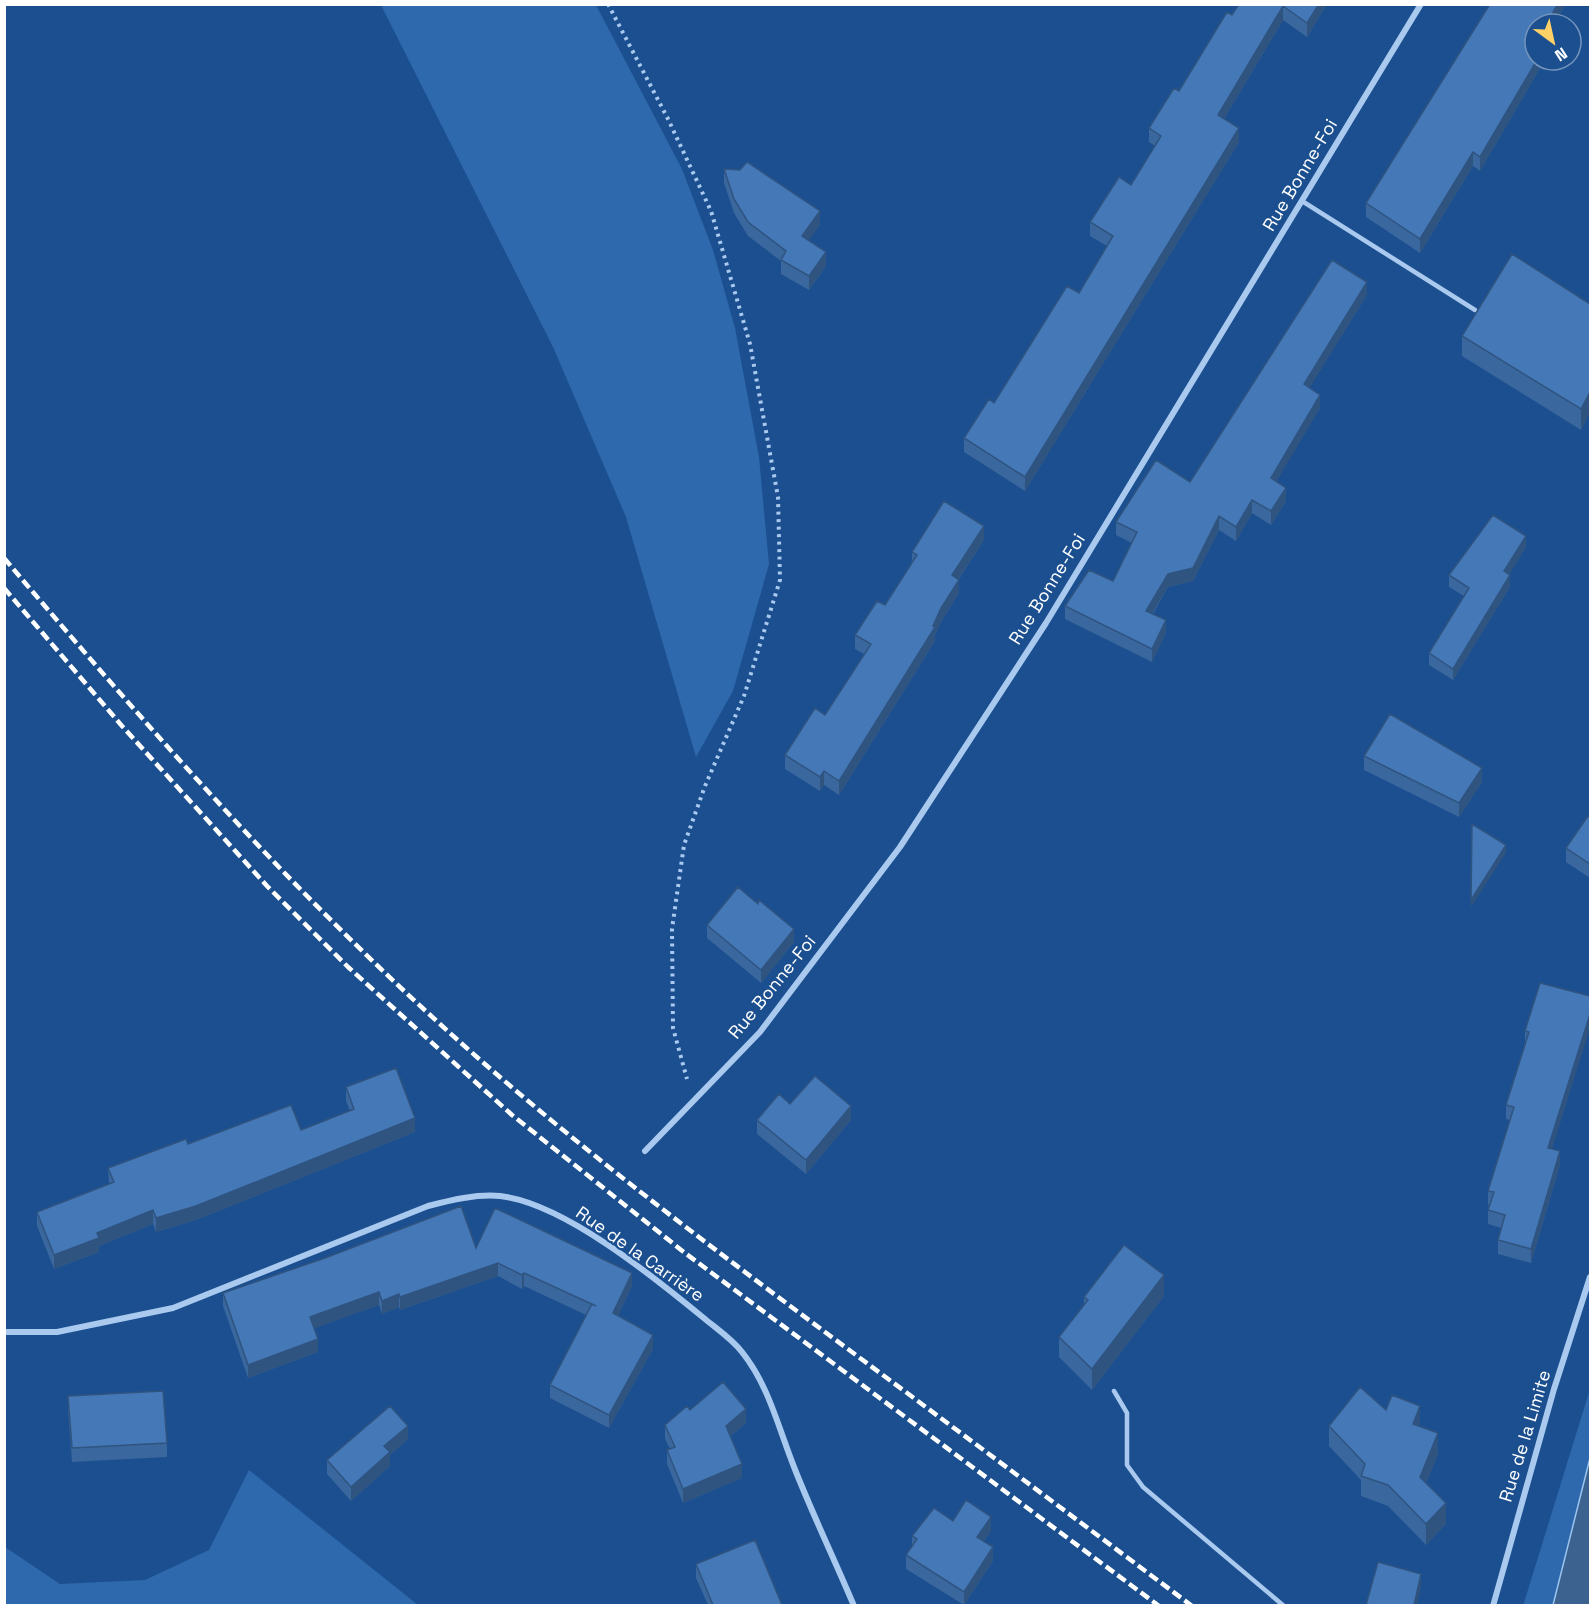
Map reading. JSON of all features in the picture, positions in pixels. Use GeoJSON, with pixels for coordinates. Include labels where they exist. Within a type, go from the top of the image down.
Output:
{"type":"FeatureCollection","features":[{"type":"Feature","properties":{"kind":"street","name":"Rue Bonne-Foi"},"geometry":{"type":"LineString","coordinates":[[645,1151],[692,1099],[760,1032],[900,847],[1046,622],[1421,4]]}},
{"type":"Feature","properties":{"kind":"street","name":"Rue de la Carrière"},"geometry":{"type":"LineString","coordinates":[[4,1332],[57,1332],[173,1308],[428,1206],[450,1200],[500,1196],[546,1210],[576,1225],[623,1257],[686,1303],[742,1352],[769,1398],[795,1471],[854,1605]]}},
{"type":"Feature","properties":{"kind":"street","name":"Rue de la Limite"},"geometry":{"type":"LineString","coordinates":[[1493,1605],[1554,1389],[1590,1277]]}},
{"type":"Feature","properties":{"kind":"lane"},"geometry":{"type":"LineString","coordinates":[[1302,201],[1475,310]]}},
{"type":"Feature","properties":{"kind":"lane"},"geometry":{"type":"LineString","coordinates":[[1114,1391],[1127,1413],[1127,1465],[1143,1487],[1284,1605]]}},
{"type":"Feature","properties":{"kind":"path"},"geometry":{"type":"LineString","coordinates":[[608,4],[668,119],[711,211],[750,344],[778,497],[780,580],[744,696],[705,786],[684,845],[673,918],[673,1028],[692,1099]]}},
{"type":"Feature","properties":{"kind":"shaded area"},"geometry":{"type":"Polygon","coordinates":[[[381,5],[596,5],[682,169],[713,250],[735,328],[759,457],[769,564],[733,691],[696,757],[626,517],[553,347],[381,5]]]}},
{"type":"Feature","properties":{"kind":"shaded area"},"geometry":{"type":"Polygon","coordinates":[[[1590,1389],[1590,1458],[1553,1605],[1523,1606],[1590,1389]]]}},
{"type":"Feature","properties":{"kind":"shaded area"},"geometry":{"type":"Polygon","coordinates":[[[1590,1458],[1590,1605],[1553,1605],[1590,1458]]]}},
{"type":"Feature","properties":{"kind":"shaded area"},"geometry":{"type":"Polygon","coordinates":[[[249,1470],[418,1605],[5,1605],[5,1547],[60,1584],[145,1580],[209,1550],[249,1470]]]}},
{"type":"Feature","properties":{"kind":"building"},"geometry":{"type":"Polygon","coordinates":[[[1239,4],[1319,4],[1307,23],[1283,6],[1218,115],[1239,128],[1025,477],[964,438],[989,399],[994,403],[1067,286],[1079,293],[1113,236],[1090,222],[1119,177],[1131,185],[1161,136],[1149,128],[1174,88],[1179,91],[1227,12],[1232,15],[1239,4]]]}},
{"type":"Feature","properties":{"kind":"building"},"geometry":{"type":"Polygon","coordinates":[[[1490,4],[1558,4],[1553,12],[1523,12],[1523,72],[1530,72],[1480,157],[1473,152],[1420,239],[1366,203],[1490,4]]]}},
{"type":"Feature","properties":{"kind":"building"},"geometry":{"type":"Polygon","coordinates":[[[747,162],[820,211],[802,236],[826,252],[809,276],[781,260],[786,251],[748,222],[734,199],[724,169],[740,170],[747,162]]]}},
{"type":"Feature","properties":{"kind":"building"},"geometry":{"type":"Polygon","coordinates":[[[1512,254],[1590,304],[1590,392],[1581,409],[1462,336],[1512,254]]]}},
{"type":"Feature","properties":{"kind":"building"},"geometry":{"type":"Polygon","coordinates":[[[1332,260],[1367,282],[1304,384],[1320,395],[1271,478],[1286,488],[1271,511],[1252,500],[1236,527],[1219,516],[1193,568],[1168,574],[1146,611],[1166,620],[1152,649],[1065,606],[1089,570],[1113,581],[1137,532],[1116,522],[1156,460],[1190,482],[1332,260]]]}},
{"type":"Feature","properties":{"kind":"building"},"geometry":{"type":"Polygon","coordinates":[[[944,501],[984,526],[952,575],[959,580],[941,608],[933,626],[935,627],[839,781],[824,771],[820,777],[785,755],[815,708],[825,715],[871,644],[855,635],[877,601],[885,605],[917,555],[912,552],[944,501]]]}},
{"type":"Feature","properties":{"kind":"building"},"geometry":{"type":"Polygon","coordinates":[[[1493,515],[1526,536],[1504,571],[1510,575],[1453,669],[1429,653],[1469,588],[1449,575],[1493,515]]]}},
{"type":"Feature","properties":{"kind":"building"},"geometry":{"type":"Polygon","coordinates":[[[1390,714],[1482,768],[1459,803],[1364,756],[1390,714]]]}},
{"type":"Feature","properties":{"kind":"building"},"geometry":{"type":"Polygon","coordinates":[[[1588,816],[1590,818],[1590,864],[1566,848],[1588,816]]]}},
{"type":"Feature","properties":{"kind":"building"},"geometry":{"type":"Polygon","coordinates":[[[1472,824],[1506,845],[1471,900],[1472,824]]]}},
{"type":"Feature","properties":{"kind":"building"},"geometry":{"type":"Polygon","coordinates":[[[738,887],[758,904],[759,900],[794,929],[761,970],[707,925],[738,887]]]}},
{"type":"Feature","properties":{"kind":"building"},"geometry":{"type":"Polygon","coordinates":[[[1540,983],[1590,996],[1590,1014],[1548,1148],[1560,1151],[1531,1249],[1498,1240],[1505,1215],[1488,1210],[1494,1192],[1488,1191],[1514,1107],[1506,1105],[1529,1032],[1525,1031],[1540,983]]]}},
{"type":"Feature","properties":{"kind":"building"},"geometry":{"type":"Polygon","coordinates":[[[396,1068],[415,1118],[196,1206],[156,1218],[153,1210],[97,1233],[99,1238],[54,1255],[37,1212],[114,1182],[108,1168],[186,1139],[188,1144],[291,1105],[301,1130],[354,1109],[346,1087],[396,1068]]]}},
{"type":"Feature","properties":{"kind":"building"},"geometry":{"type":"Polygon","coordinates":[[[815,1076],[851,1106],[806,1160],[757,1120],[779,1094],[790,1104],[815,1076]]]}},
{"type":"Feature","properties":{"kind":"building"},"geometry":{"type":"Polygon","coordinates":[[[461,1206],[476,1248],[495,1208],[632,1273],[613,1313],[653,1335],[609,1415],[550,1385],[592,1304],[498,1263],[400,1297],[399,1294],[382,1301],[379,1292],[310,1317],[318,1339],[248,1365],[223,1293],[325,1258],[461,1206]]]}},
{"type":"Feature","properties":{"kind":"building"},"geometry":{"type":"Polygon","coordinates":[[[1124,1245],[1164,1275],[1092,1369],[1059,1337],[1088,1300],[1084,1297],[1124,1245]]]}},
{"type":"Feature","properties":{"kind":"building"},"geometry":{"type":"Polygon","coordinates":[[[723,1382],[746,1409],[726,1426],[742,1464],[683,1489],[667,1450],[675,1447],[665,1425],[687,1406],[690,1410],[723,1382]]]}},
{"type":"Feature","properties":{"kind":"building"},"geometry":{"type":"Polygon","coordinates":[[[1360,1387],[1386,1410],[1392,1395],[1420,1406],[1413,1424],[1438,1433],[1420,1477],[1446,1503],[1426,1524],[1388,1485],[1361,1476],[1365,1464],[1329,1426],[1360,1387]]]}},
{"type":"Feature","properties":{"kind":"building"},"geometry":{"type":"Polygon","coordinates":[[[163,1391],[167,1443],[72,1448],[68,1396],[163,1391]]]}},
{"type":"Feature","properties":{"kind":"building"},"geometry":{"type":"Polygon","coordinates":[[[390,1406],[408,1426],[384,1446],[390,1452],[351,1487],[327,1460],[390,1406]]]}},
{"type":"Feature","properties":{"kind":"building"},"geometry":{"type":"Polygon","coordinates":[[[966,1500],[991,1517],[977,1537],[993,1547],[964,1592],[906,1555],[917,1539],[912,1536],[934,1508],[953,1521],[966,1500]]]}},
{"type":"Feature","properties":{"kind":"building"},"geometry":{"type":"Polygon","coordinates":[[[755,1540],[782,1605],[713,1605],[696,1564],[755,1540]]]}},
{"type":"Feature","properties":{"kind":"building"},"geometry":{"type":"Polygon","coordinates":[[[1378,1562],[1421,1574],[1414,1605],[1366,1605],[1378,1562]]]}},
{"type":"Feature","properties":{"kind":"railway"},"geometry":{"type":"LineString","coordinates":[[4,558],[161,740],[269,857],[381,969],[487,1066],[584,1147],[682,1224],[1192,1606]]}},
{"type":"Feature","properties":{"kind":"railway"},"geometry":{"type":"LineString","coordinates":[[4,588],[122,726],[267,886],[348,967],[512,1115],[685,1253],[1159,1606]]}}]}
